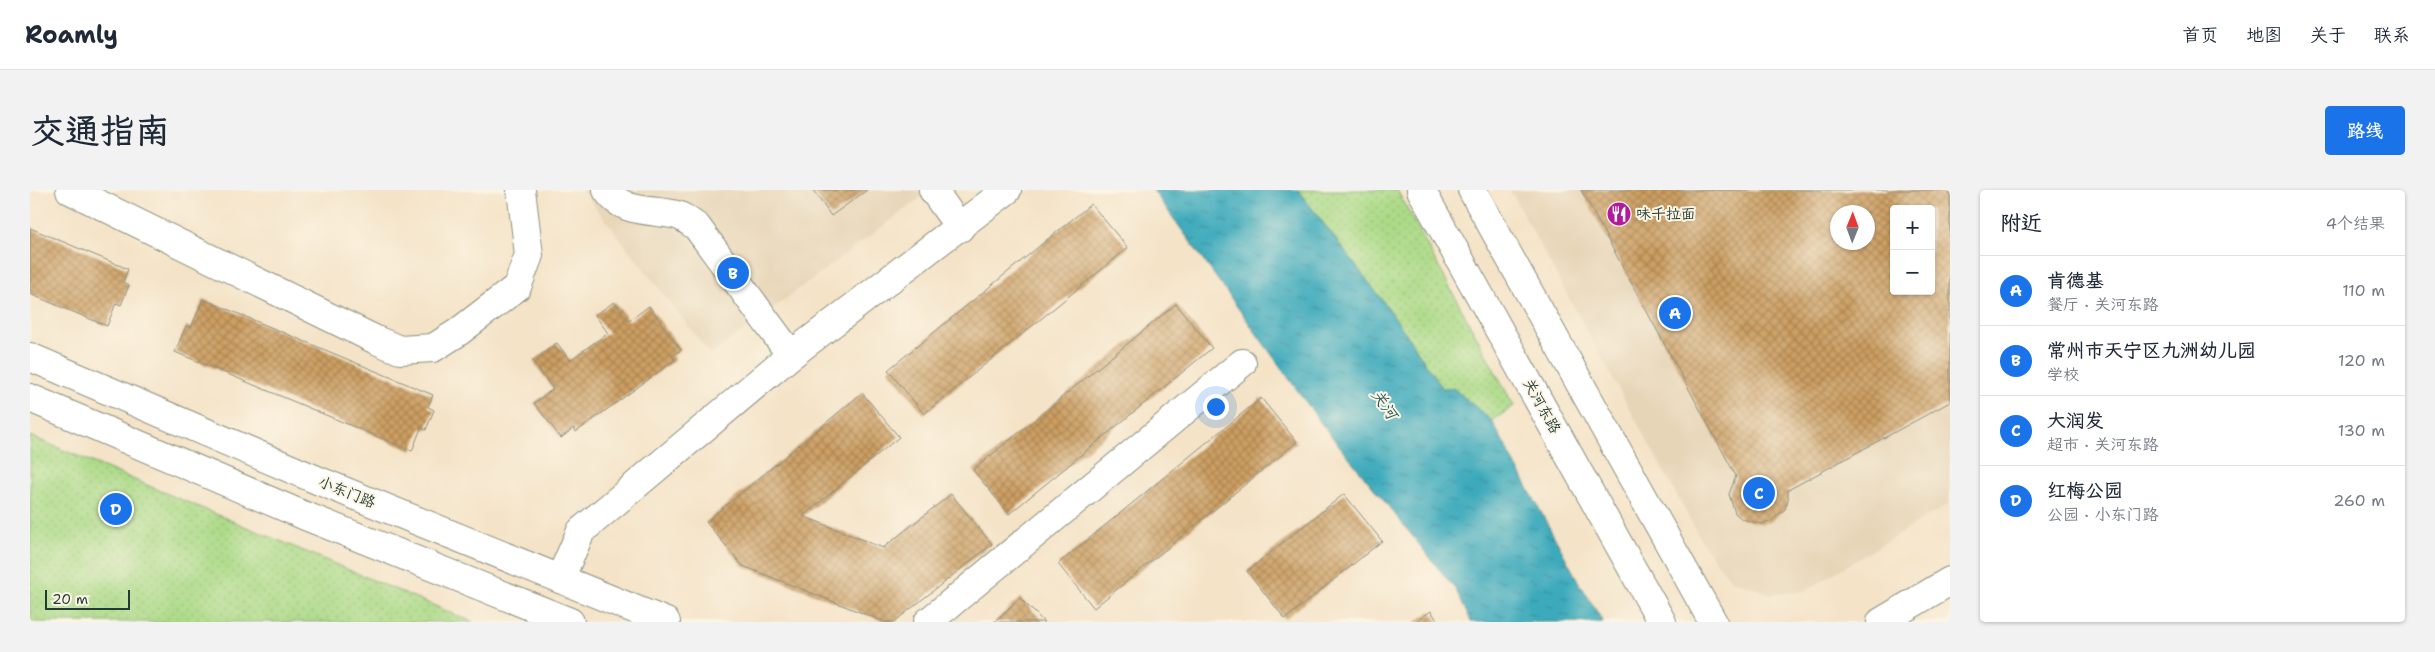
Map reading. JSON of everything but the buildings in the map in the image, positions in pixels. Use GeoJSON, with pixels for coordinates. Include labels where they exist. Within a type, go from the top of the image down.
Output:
{"type":"FeatureCollection","features":[{"type":"Feature","properties":{"kind":"main road"},"geometry":{"type":"LineString","coordinates":[[70,190],[400,350],[433,348],[457,333],[517,287],[529,255],[521,190]]}},
{"type":"Feature","properties":{"kind":"main road"},"geometry":{"type":"LineString","coordinates":[[607,190],[611,196],[627,207],[679,215],[697,228],[791,355]]}},
{"type":"Feature","properties":{"kind":"main road"},"geometry":{"type":"LineString","coordinates":[[933,190],[960,228]]}},
{"type":"Feature","properties":{"kind":"main road"},"geometry":{"type":"LineString","coordinates":[[560,579],[581,531],[791,355],[960,228],[1007,190]]}},
{"type":"Feature","properties":{"kind":"main road","name":"关河东路"},"geometry":{"type":"LineString","coordinates":[[1421,190],[1662,622]]}},
{"type":"Feature","properties":{"kind":"main road"},"geometry":{"type":"LineString","coordinates":[[1472,190],[1713,622]]}},
{"type":"Feature","properties":{"kind":"main road","name":"小东门路"},"geometry":{"type":"LineString","coordinates":[[30,357],[317,480],[666,622]]}},
{"type":"Feature","properties":{"kind":"main road"},"geometry":{"type":"LineString","coordinates":[[928,622],[1242,364]]}},
{"type":"Feature","properties":{"kind":"main road"},"geometry":{"type":"LineString","coordinates":[[30,398],[303,515],[570,622]]}},
{"type":"Feature","properties":{"kind":"main road"},"geometry":{"type":"LineString","coordinates":[[1881,622],[1950,581]]}},
{"type":"Feature","properties":{"kind":"shaded area"},"geometry":{"type":"Polygon","coordinates":[[[582,190],[931,190],[711,355],[582,190]]]}},
{"type":"Feature","properties":{"kind":"shaded area"},"geometry":{"type":"Polygon","coordinates":[[[1510,190],[1950,190],[1950,503],[1805,591],[1772,594],[1731,580],[1705,547],[1510,190]]]}},
{"type":"Feature","properties":{"kind":"green space"},"geometry":{"type":"Polygon","coordinates":[[[1298,190],[1397,190],[1514,406],[1492,421],[1453,388],[1442,388],[1389,309],[1298,190]]]}},
{"type":"Feature","properties":{"kind":"green space"},"geometry":{"type":"Polygon","coordinates":[[[30,436],[473,622],[30,622],[30,436]]]}},
{"type":"Feature","properties":{"kind":"water","name":"关河"},"geometry":{"type":"Polygon","coordinates":[[[1153,190],[1298,190],[1389,309],[1442,388],[1453,388],[1492,421],[1576,577],[1603,622],[1471,622],[1456,590],[1321,423],[1153,190]]]}},
{"type":"Feature","properties":{"kind":"place","name":"味千拉面"},"geometry":{"type":"Point","coordinates":[1619,214]}},
{"type":"Feature","properties":{"kind":"place","name":"常州市天宁区九洲幼儿园"},"geometry":{"type":"Point","coordinates":[733,273]}},
{"type":"Feature","properties":{"kind":"place","name":"肯德基"},"geometry":{"type":"Point","coordinates":[1675,313]}},
{"type":"Feature","properties":{"kind":"place","name":"大润发"},"geometry":{"type":"Point","coordinates":[1759,493]}},
{"type":"Feature","properties":{"kind":"place","name":"红梅公园"},"geometry":{"type":"Point","coordinates":[116,509]}}]}
